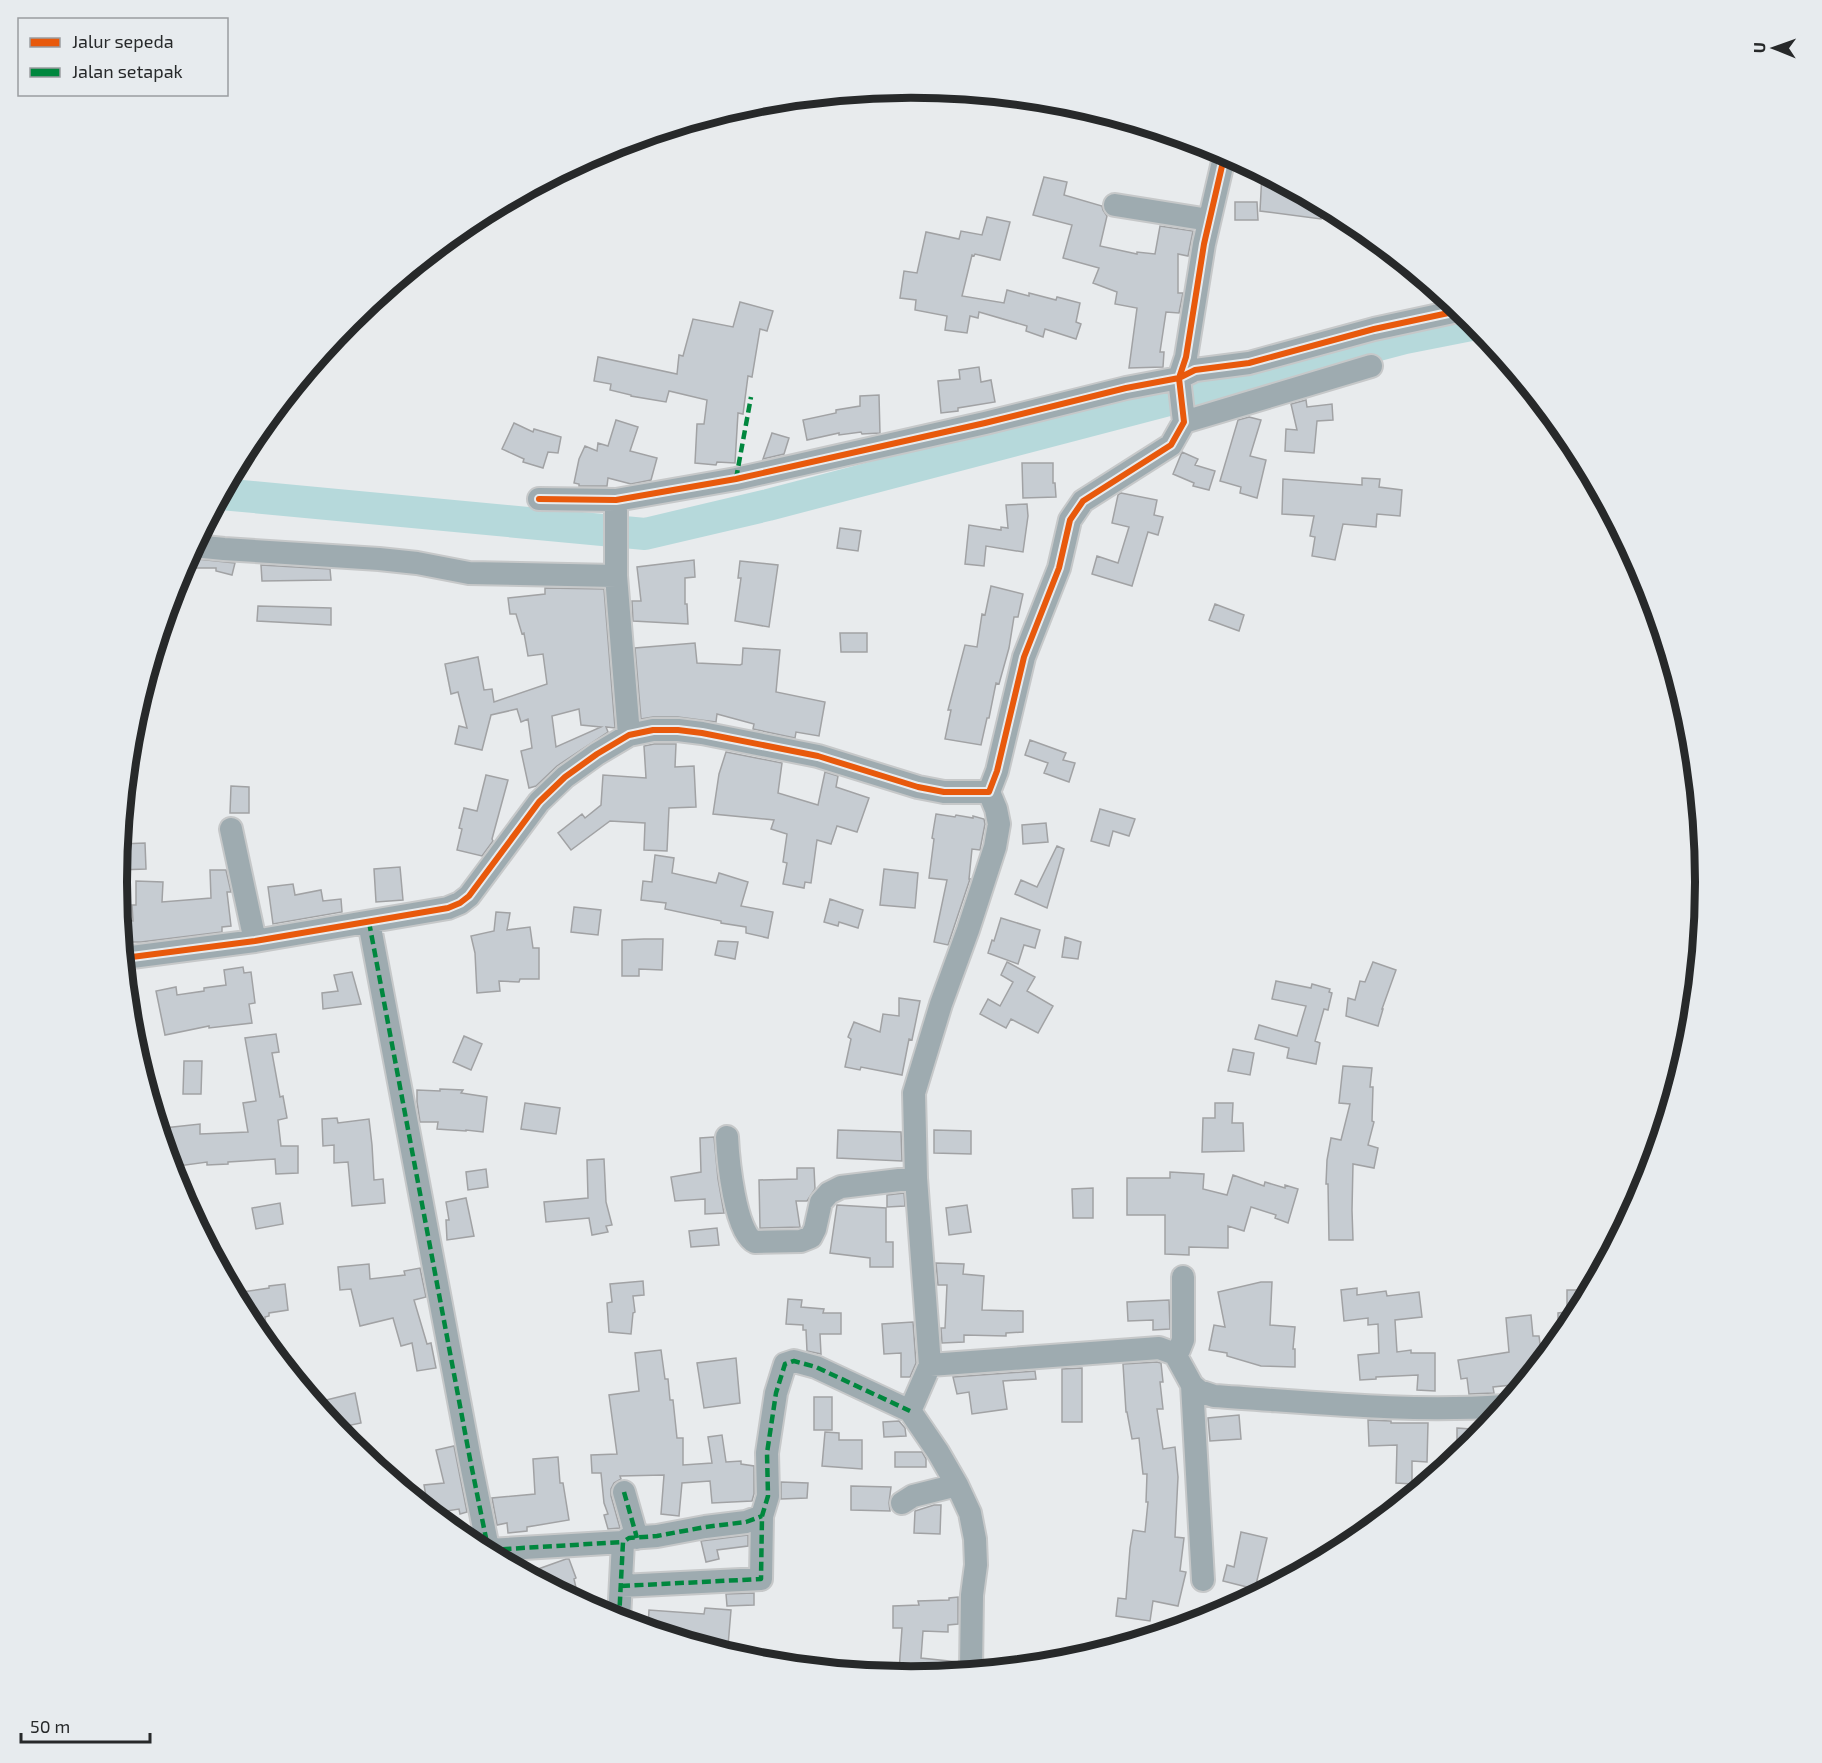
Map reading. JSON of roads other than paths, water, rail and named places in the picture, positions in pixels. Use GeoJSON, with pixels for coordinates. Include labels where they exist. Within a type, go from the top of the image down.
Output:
{"type":"FeatureCollection","features":[{"type":"Feature","properties":{"kind":"street"},"geometry":{"type":"LineString","coordinates":[[910,1411],[930,1365],[916,1178],[914,1094],[940,1004],[968,930],[995,847],[999,824],[989,792],[997,771],[1024,657],[1059,568],[1070,520],[1083,501],[1171,446],[1183,419],[1180,383],[1204,243],[1223,162]]}},
{"type":"Feature","properties":{"kind":"street"},"geometry":{"type":"LineString","coordinates":[[1115,205],[1209,220]]}},
{"type":"Feature","properties":{"kind":"street"},"geometry":{"type":"LineString","coordinates":[[539,500],[617,505],[985,423],[1126,388],[1180,383],[1195,370],[1249,363],[1374,329],[1450,313]]}},
{"type":"Feature","properties":{"kind":"street"},"geometry":{"type":"LineString","coordinates":[[1183,419],[1371,366]]}},
{"type":"Feature","properties":{"kind":"street"},"geometry":{"type":"LineString","coordinates":[[617,505],[616,576],[629,735]]}},
{"type":"Feature","properties":{"kind":"street"},"geometry":{"type":"LineString","coordinates":[[203,547],[379,559],[469,573],[616,576]]}},
{"type":"Feature","properties":{"kind":"street"},"geometry":{"type":"LineString","coordinates":[[131,957],[255,941],[447,908],[460,903],[469,896],[539,802],[565,777],[629,735],[653,730],[702,733],[818,756],[876,772],[918,787],[944,792],[989,792]]}},
{"type":"Feature","properties":{"kind":"street"},"geometry":{"type":"LineString","coordinates":[[231,829],[255,941]]}},
{"type":"Feature","properties":{"kind":"street"},"geometry":{"type":"LineString","coordinates":[[369,921],[487,1540]]}},
{"type":"Feature","properties":{"kind":"street"},"geometry":{"type":"LineString","coordinates":[[726,1137],[729,1177],[741,1223],[747,1236],[755,1242],[801,1241],[811,1237],[821,1202],[829,1193],[841,1187],[916,1178]]}},
{"type":"Feature","properties":{"kind":"street"},"geometry":{"type":"LineString","coordinates":[[1174,1354],[1179,1350],[1183,1340],[1183,1277]]}},
{"type":"Feature","properties":{"kind":"street"},"geometry":{"type":"LineString","coordinates":[[930,1365],[1159,1348],[1174,1354],[1192,1385],[1199,1391],[1214,1396],[1402,1408],[1492,1406]]}},
{"type":"Feature","properties":{"kind":"street"},"geometry":{"type":"LineString","coordinates":[[621,1586],[761,1579],[762,1516],[768,1496],[767,1453],[776,1394],[785,1364],[794,1361],[816,1367],[910,1411],[938,1452],[970,1514],[975,1539],[976,1565],[972,1595],[971,1663]]}},
{"type":"Feature","properties":{"kind":"street"},"geometry":{"type":"LineString","coordinates":[[1192,1385],[1203,1580]]}},
{"type":"Feature","properties":{"kind":"street"},"geometry":{"type":"LineString","coordinates":[[902,1503],[913,1496],[957,1485]]}},
{"type":"Feature","properties":{"kind":"street"},"geometry":{"type":"LineString","coordinates":[[620,1609],[621,1586],[630,1540],[624,1492]]}},
{"type":"Feature","properties":{"kind":"street"},"geometry":{"type":"LineString","coordinates":[[503,1550],[630,1540],[746,1522],[762,1516]]}},
{"type":"Feature","properties":{"kind":"waterway"},"geometry":{"type":"LineString","coordinates":[[229,495],[645,534],[768,505],[1405,338],[1464,326]]}}]}
